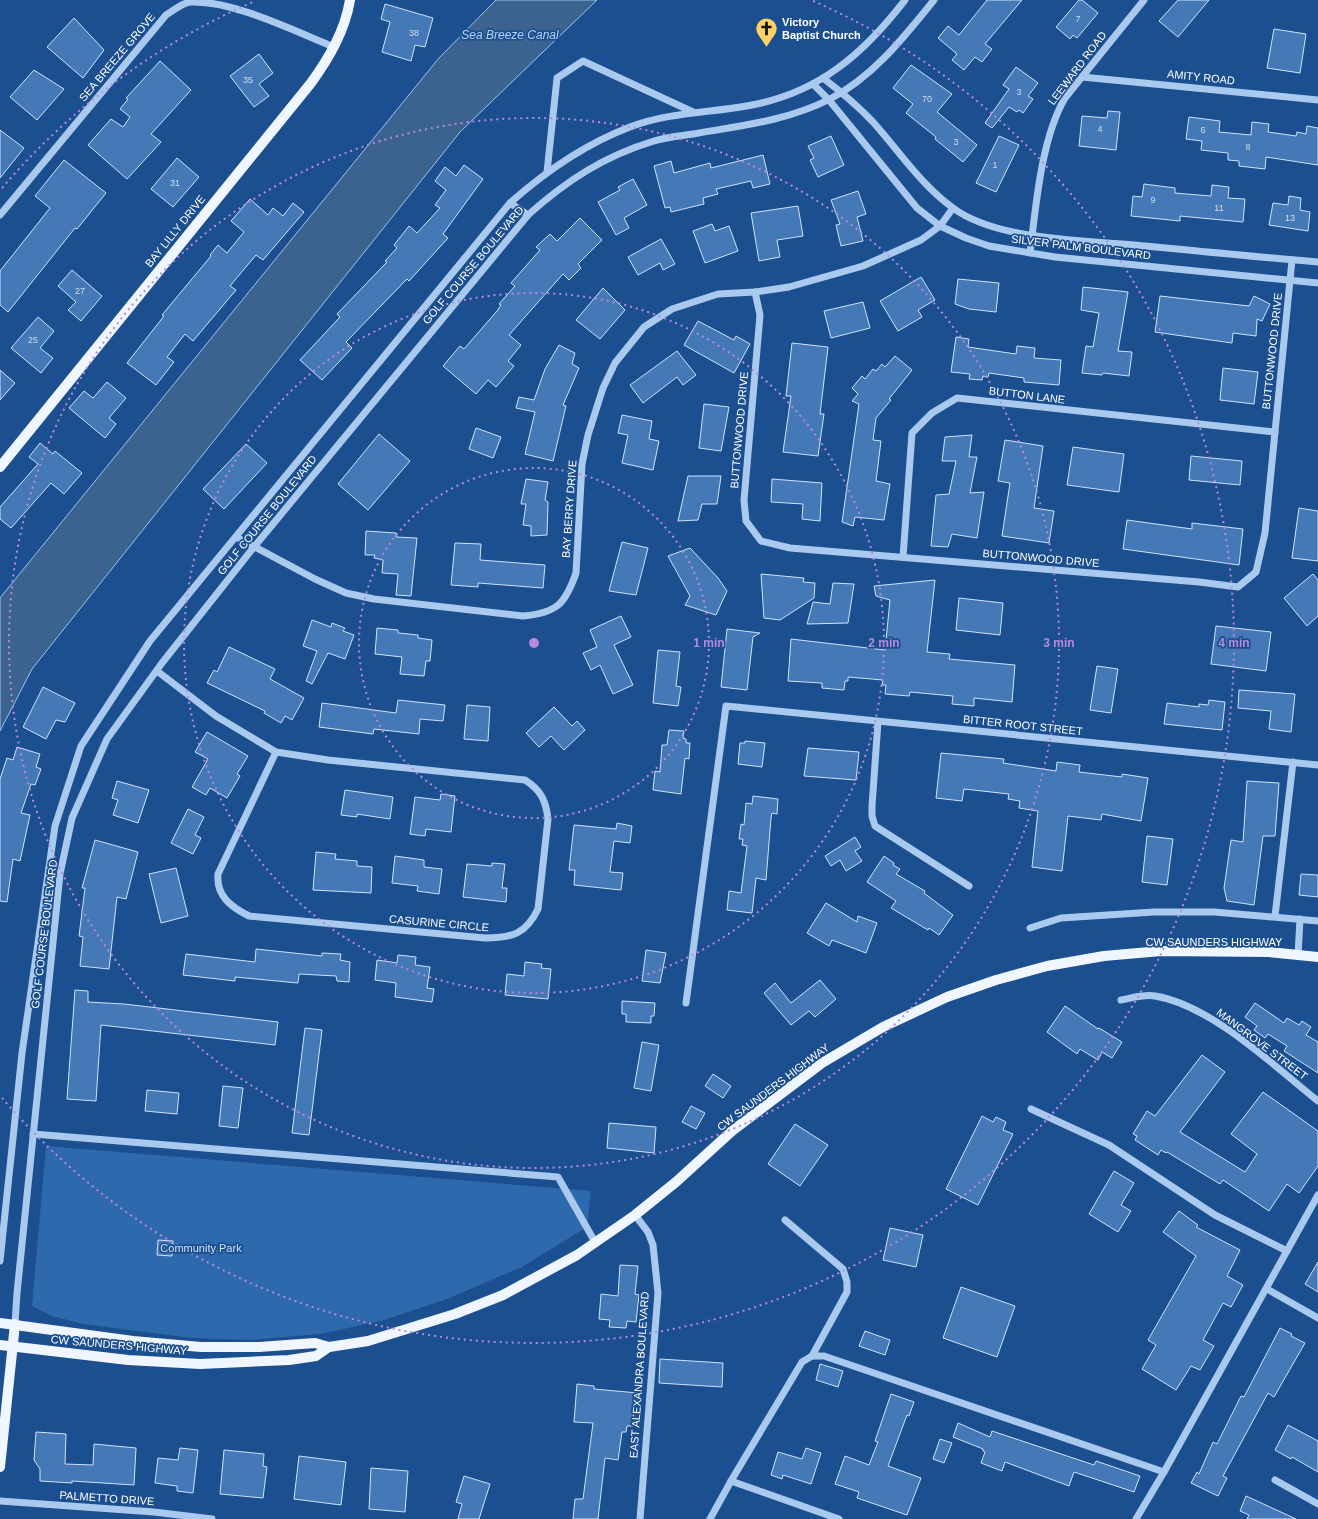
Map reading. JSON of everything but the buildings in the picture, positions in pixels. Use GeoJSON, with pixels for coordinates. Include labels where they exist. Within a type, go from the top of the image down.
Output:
{"type":"FeatureCollection","features":[{"type":"Feature","properties":{"kind":"main road","name":"BAY LILLY DRIVE"},"geometry":{"type":"LineString","coordinates":[[0,467],[311,83],[334,48],[343,27],[350,0]]}},
{"type":"Feature","properties":{"kind":"main road","name":"CW SAUNDERS HIGHWAY"},"geometry":{"type":"LineString","coordinates":[[0,1345],[128,1360],[200,1364],[296,1359],[316,1356],[330,1347],[368,1341],[455,1314],[503,1295],[577,1254],[635,1215],[676,1182],[732,1131],[822,1063],[883,1027],[947,998],[1011,976],[1047,966],[1104,956],[1161,951],[1269,952],[1318,957]]}},
{"type":"Feature","properties":{"kind":"main road","name":"CW SAUNDERS HIGHWAY"},"geometry":{"type":"LineString","coordinates":[[0,1323],[133,1341],[200,1347],[259,1347],[315,1342],[330,1347]]}},
{"type":"Feature","properties":{"kind":"main road"},"geometry":{"type":"LineString","coordinates":[[0,1467],[15,1324]]}},
{"type":"Feature","properties":{"kind":"street","name":"GOLF COURSE BOULEVARD"},"geometry":{"type":"LineString","coordinates":[[0,1261],[22,1054],[54,826],[81,746],[150,641],[510,203],[547,172],[589,145],[630,127],[693,112],[751,106],[769,101],[813,84],[853,58],[891,19],[905,0]]}},
{"type":"Feature","properties":{"kind":"street","name":"GOLF COURSE BOULEVARD"},"geometry":{"type":"LineString","coordinates":[[15,1324],[16,1293],[60,874],[72,818],[107,739],[157,671],[254,547],[528,215],[557,189],[600,162],[655,140],[780,119],[829,100],[878,65],[901,41],[934,0]]}},
{"type":"Feature","properties":{"kind":"street","name":"LEEWARD ROAD"},"geometry":{"type":"LineString","coordinates":[[1030,253],[1050,131],[1056,115],[1082,77],[1144,0]]}},
{"type":"Feature","properties":{"kind":"street","name":"SEA BREEZE GROVE"},"geometry":{"type":"LineString","coordinates":[[0,215],[166,15],[189,2],[219,3],[232,7],[334,48]]}},
{"type":"Feature","properties":{"kind":"street"},"geometry":{"type":"LineString","coordinates":[[547,172],[557,78],[584,61],[693,112]]}},
{"type":"Feature","properties":{"kind":"street","name":"AMITY ROAD"},"geometry":{"type":"LineString","coordinates":[[1082,77],[1318,100]]}},
{"type":"Feature","properties":{"kind":"street","name":"SILVER PALM BOULEVARD"},"geometry":{"type":"LineString","coordinates":[[823,78],[841,92],[872,121],[933,190],[953,208],[970,219],[992,227],[1032,234],[1318,262]]}},
{"type":"Feature","properties":{"kind":"street","name":"SILVER PALM BOULEVARD"},"geometry":{"type":"LineString","coordinates":[[813,84],[829,100],[917,208],[940,226],[966,238],[989,246],[1030,253],[1318,283]]}},
{"type":"Feature","properties":{"kind":"street"},"geometry":{"type":"LineString","coordinates":[[510,203],[528,215]]}},
{"type":"Feature","properties":{"kind":"street","name":"BAY BERRY DRIVE"},"geometry":{"type":"LineString","coordinates":[[236,537],[346,593],[374,599],[523,616],[544,614],[564,601],[576,573],[582,464],[603,388],[616,363],[644,327],[672,309],[718,294],[755,292],[789,287],[863,266],[921,240],[940,226],[953,208]]}},
{"type":"Feature","properties":{"kind":"street","name":"BUTTONWOOD DRIVE"},"geometry":{"type":"LineString","coordinates":[[755,292],[760,315],[744,500],[746,521],[761,541],[790,548],[1238,587],[1256,572],[1265,533],[1292,260]]}},
{"type":"Feature","properties":{"kind":"street","name":"BUTTON LANE"},"geometry":{"type":"LineString","coordinates":[[903,558],[912,433],[932,413],[957,398],[1275,432]]}},
{"type":"Feature","properties":{"kind":"street","name":"CASURINE CIRCLE"},"geometry":{"type":"LineString","coordinates":[[157,671],[216,716],[276,752],[328,760],[525,780],[532,784],[538,789],[546,804],[548,819],[538,909],[533,920],[526,929],[511,935],[500,938],[485,938],[250,916],[234,909],[221,893],[217,884],[218,874],[276,752]]}},
{"type":"Feature","properties":{"kind":"street","name":"BITTER ROOT STREET"},"geometry":{"type":"LineString","coordinates":[[686,1002],[726,706],[1318,765]]}},
{"type":"Feature","properties":{"kind":"street"},"geometry":{"type":"LineString","coordinates":[[878,722],[872,806],[872,816],[875,826],[969,886]]}},
{"type":"Feature","properties":{"kind":"street"},"geometry":{"type":"LineString","coordinates":[[1275,916],[1293,762]]}},
{"type":"Feature","properties":{"kind":"street"},"geometry":{"type":"LineString","coordinates":[[1030,928],[1061,918],[1105,914],[1214,912],[1275,916],[1318,921]]}},
{"type":"Feature","properties":{"kind":"street"},"geometry":{"type":"LineString","coordinates":[[1298,955],[1300,919]]}},
{"type":"Feature","properties":{"kind":"street","name":"MANGROVE STREET"},"geometry":{"type":"LineString","coordinates":[[1121,1000],[1154,996],[1190,1007],[1230,1031],[1318,1101]]}},
{"type":"Feature","properties":{"kind":"street"},"geometry":{"type":"LineString","coordinates":[[1031,1109],[1109,1145],[1215,1215],[1287,1251]]}},
{"type":"Feature","properties":{"kind":"street"},"geometry":{"type":"LineString","coordinates":[[33,1134],[558,1177],[595,1242]]}},
{"type":"Feature","properties":{"kind":"street"},"geometry":{"type":"LineString","coordinates":[[1136,1519],[1267,1289],[1318,1195]]}},
{"type":"Feature","properties":{"kind":"street","name":"EAST ALEXANDRA BOULEVARD"},"geometry":{"type":"LineString","coordinates":[[635,1215],[648,1232],[653,1245],[658,1293],[640,1519]]}},
{"type":"Feature","properties":{"kind":"street"},"geometry":{"type":"LineString","coordinates":[[710,1519],[802,1362],[812,1356],[847,1292],[848,1282],[843,1269],[785,1220]]}},
{"type":"Feature","properties":{"kind":"street"},"geometry":{"type":"LineString","coordinates":[[1267,1289],[1318,1318]]}},
{"type":"Feature","properties":{"kind":"street"},"geometry":{"type":"LineString","coordinates":[[812,1356],[824,1356],[1164,1472]]}},
{"type":"Feature","properties":{"kind":"street"},"geometry":{"type":"LineString","coordinates":[[1275,1480],[1318,1504]]}},
{"type":"Feature","properties":{"kind":"street"},"geometry":{"type":"LineString","coordinates":[[731,1482],[840,1519]]}},
{"type":"Feature","properties":{"kind":"street","name":"PALMETTO DRIVE"},"geometry":{"type":"LineString","coordinates":[[0,1501],[154,1516],[212,1519]]}},
{"type":"Feature","properties":{"kind":"green space","name":"Community Park"},"geometry":{"type":"Polygon","coordinates":[[[46,1146],[591,1191],[587,1227],[522,1267],[447,1299],[381,1321],[320,1334],[251,1340],[192,1338],[83,1324],[52,1316],[32,1306],[46,1146]]]}},
{"type":"Feature","properties":{"kind":"water","name":"Sea Breeze Canal"},"geometry":{"type":"Polygon","coordinates":[[[496,0],[597,0],[460,132],[32,669],[0,731],[0,598],[439,58],[496,0]]]}},
{"type":"Feature","properties":{"kind":"place","name":"Victory Baptist Church"},"geometry":{"type":"Point","coordinates":[766,48]}}]}
